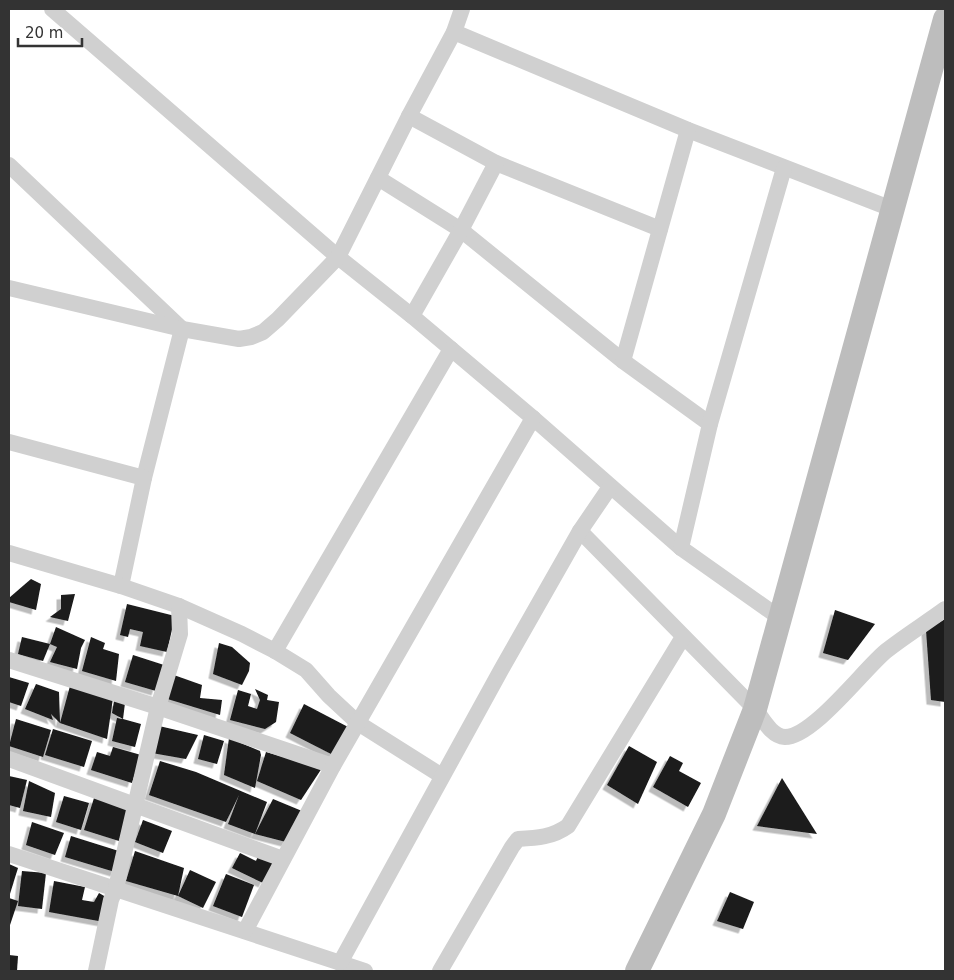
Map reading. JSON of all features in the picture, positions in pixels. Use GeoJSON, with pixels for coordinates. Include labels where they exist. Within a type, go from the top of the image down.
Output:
{"type":"FeatureCollection","features":[{"type":"Feature","properties":{"kind":"street"},"geometry":{"type":"LineString","coordinates":[[52,9],[338,257],[451,349],[681,548],[780,618]]}},
{"type":"Feature","properties":{"kind":"street"},"geometry":{"type":"LineString","coordinates":[[9,288],[182,329],[239,339],[263,332],[338,257],[409,116],[454,32],[462,9]]}},
{"type":"Feature","properties":{"kind":"street"},"geometry":{"type":"LineString","coordinates":[[637,971],[714,814],[755,710],[945,20]]}},
{"type":"Feature","properties":{"kind":"street"},"geometry":{"type":"LineString","coordinates":[[454,32],[688,130],[892,209]]}},
{"type":"Feature","properties":{"kind":"street"},"geometry":{"type":"LineString","coordinates":[[409,116],[496,163],[660,229]]}},
{"type":"Feature","properties":{"kind":"street"},"geometry":{"type":"LineString","coordinates":[[623,361],[688,130]]}},
{"type":"Feature","properties":{"kind":"street"},"geometry":{"type":"LineString","coordinates":[[412,316],[461,230],[496,163]]}},
{"type":"Feature","properties":{"kind":"street"},"geometry":{"type":"LineString","coordinates":[[9,165],[182,329]]}},
{"type":"Feature","properties":{"kind":"street"},"geometry":{"type":"LineString","coordinates":[[681,548],[710,424],[784,168]]}},
{"type":"Feature","properties":{"kind":"street"},"geometry":{"type":"LineString","coordinates":[[378,178],[461,230],[623,361],[710,424]]}},
{"type":"Feature","properties":{"kind":"street"},"geometry":{"type":"LineString","coordinates":[[121,586],[144,478],[182,329]]}},
{"type":"Feature","properties":{"kind":"street"},"geometry":{"type":"LineString","coordinates":[[275,651],[451,349]]}},
{"type":"Feature","properties":{"kind":"street"},"geometry":{"type":"LineString","coordinates":[[245,931],[333,766],[532,418]]}},
{"type":"Feature","properties":{"kind":"street"},"geometry":{"type":"LineString","coordinates":[[9,442],[144,478]]}},
{"type":"Feature","properties":{"kind":"street"},"geometry":{"type":"LineString","coordinates":[[340,962],[442,776],[580,532],[610,487]]}},
{"type":"Feature","properties":{"kind":"street"},"geometry":{"type":"LineString","coordinates":[[580,532],[755,710],[772,731],[783,737],[793,736],[816,720],[885,652],[945,609]]}},
{"type":"Feature","properties":{"kind":"street"},"geometry":{"type":"LineString","coordinates":[[9,553],[121,586],[179,606],[242,634],[306,670],[329,696],[358,723],[442,776]]}},
{"type":"Feature","properties":{"kind":"street"},"geometry":{"type":"LineString","coordinates":[[96,971],[158,707],[180,634],[179,606]]}},
{"type":"Feature","properties":{"kind":"street"},"geometry":{"type":"LineString","coordinates":[[440,971],[512,846],[518,839],[548,836],[559,833],[568,826],[683,637]]}},
{"type":"Feature","properties":{"kind":"street"},"geometry":{"type":"LineString","coordinates":[[9,660],[158,707],[333,766]]}},
{"type":"Feature","properties":{"kind":"street"},"geometry":{"type":"LineString","coordinates":[[9,759],[283,859]]}},
{"type":"Feature","properties":{"kind":"street"},"geometry":{"type":"LineString","coordinates":[[9,854],[366,971]]}},
{"type":"Feature","properties":{"kind":"building"},"geometry":{"type":"Polygon","coordinates":[[[31,579],[41,584],[36,610],[9,602],[9,598],[31,579]]]}},
{"type":"Feature","properties":{"kind":"building"},"geometry":{"type":"Polygon","coordinates":[[[75,594],[68,621],[50,617],[61,609],[61,595],[75,594]]]}},
{"type":"Feature","properties":{"kind":"building"},"geometry":{"type":"Polygon","coordinates":[[[127,604],[175,616],[167,652],[140,646],[143,632],[130,629],[128,637],[120,635],[127,604]]]}},
{"type":"Feature","properties":{"kind":"building"},"geometry":{"type":"Polygon","coordinates":[[[835,610],[875,624],[848,660],[823,653],[835,610]]]}},
{"type":"Feature","properties":{"kind":"building"},"geometry":{"type":"Polygon","coordinates":[[[945,619],[945,702],[931,700],[926,630],[945,619]]]}},
{"type":"Feature","properties":{"kind":"building"},"geometry":{"type":"Polygon","coordinates":[[[56,627],[85,640],[81,648],[77,669],[50,662],[57,647],[50,644],[56,627]]]}},
{"type":"Feature","properties":{"kind":"building"},"geometry":{"type":"Polygon","coordinates":[[[22,637],[50,644],[43,661],[18,654],[22,637]]]}},
{"type":"Feature","properties":{"kind":"building"},"geometry":{"type":"Polygon","coordinates":[[[91,637],[105,643],[103,649],[119,654],[116,681],[82,671],[91,637]]]}},
{"type":"Feature","properties":{"kind":"building"},"geometry":{"type":"Polygon","coordinates":[[[219,643],[232,647],[250,663],[249,671],[242,685],[213,674],[219,643]]]}},
{"type":"Feature","properties":{"kind":"building"},"geometry":{"type":"Polygon","coordinates":[[[133,655],[164,665],[156,691],[125,682],[133,655]]]}},
{"type":"Feature","properties":{"kind":"building"},"geometry":{"type":"Polygon","coordinates":[[[171,674],[202,685],[200,698],[222,700],[220,715],[161,697],[171,674]]]}},
{"type":"Feature","properties":{"kind":"building"},"geometry":{"type":"Polygon","coordinates":[[[9,677],[29,683],[21,706],[9,702],[9,677]]]}},
{"type":"Feature","properties":{"kind":"building"},"geometry":{"type":"Polygon","coordinates":[[[36,684],[59,692],[60,723],[51,714],[53,720],[25,709],[36,684]]]}},
{"type":"Feature","properties":{"kind":"building"},"geometry":{"type":"Polygon","coordinates":[[[70,686],[113,698],[107,739],[60,723],[70,686]]]}},
{"type":"Feature","properties":{"kind":"building"},"geometry":{"type":"Polygon","coordinates":[[[255,689],[268,695],[267,700],[279,702],[276,722],[265,729],[230,720],[238,690],[251,694],[248,706],[257,709],[260,700],[255,689]]]}},
{"type":"Feature","properties":{"kind":"building"},"geometry":{"type":"Polygon","coordinates":[[[114,701],[125,703],[123,719],[112,713],[114,701]]]}},
{"type":"Feature","properties":{"kind":"building"},"geometry":{"type":"Polygon","coordinates":[[[304,704],[350,728],[335,756],[290,733],[304,704]]]}},
{"type":"Feature","properties":{"kind":"building"},"geometry":{"type":"Polygon","coordinates":[[[117,718],[141,724],[135,747],[112,741],[117,718]]]}},
{"type":"Feature","properties":{"kind":"building"},"geometry":{"type":"Polygon","coordinates":[[[16,719],[51,730],[43,757],[9,746],[16,719]]]}},
{"type":"Feature","properties":{"kind":"building"},"geometry":{"type":"Polygon","coordinates":[[[159,726],[198,735],[186,759],[152,753],[159,726]]]}},
{"type":"Feature","properties":{"kind":"building"},"geometry":{"type":"Polygon","coordinates":[[[53,729],[92,741],[84,767],[45,755],[53,729]]]}},
{"type":"Feature","properties":{"kind":"building"},"geometry":{"type":"Polygon","coordinates":[[[204,735],[224,741],[217,764],[198,759],[204,735]]]}},
{"type":"Feature","properties":{"kind":"building"},"geometry":{"type":"Polygon","coordinates":[[[229,738],[260,751],[261,755],[255,788],[224,775],[229,738]]]}},
{"type":"Feature","properties":{"kind":"building"},"geometry":{"type":"Polygon","coordinates":[[[629,746],[657,762],[638,804],[607,785],[629,746]]]}},
{"type":"Feature","properties":{"kind":"building"},"geometry":{"type":"Polygon","coordinates":[[[113,747],[141,755],[132,783],[91,770],[97,752],[110,756],[113,747]]]}},
{"type":"Feature","properties":{"kind":"building"},"geometry":{"type":"Polygon","coordinates":[[[266,752],[322,768],[301,800],[257,781],[266,752]]]}},
{"type":"Feature","properties":{"kind":"building"},"geometry":{"type":"Polygon","coordinates":[[[670,756],[683,763],[679,771],[701,783],[688,807],[653,787],[670,756]]]}},
{"type":"Feature","properties":{"kind":"building"},"geometry":{"type":"Polygon","coordinates":[[[160,761],[196,772],[267,802],[255,834],[228,824],[239,795],[226,822],[149,795],[160,761]]]}},
{"type":"Feature","properties":{"kind":"building"},"geometry":{"type":"Polygon","coordinates":[[[9,776],[27,780],[20,808],[9,805],[9,776]]]}},
{"type":"Feature","properties":{"kind":"building"},"geometry":{"type":"Polygon","coordinates":[[[782,778],[817,834],[757,826],[782,778]]]}},
{"type":"Feature","properties":{"kind":"building"},"geometry":{"type":"Polygon","coordinates":[[[29,781],[55,793],[51,817],[23,811],[29,781]]]}},
{"type":"Feature","properties":{"kind":"building"},"geometry":{"type":"Polygon","coordinates":[[[64,796],[89,803],[81,830],[56,822],[64,796]]]}},
{"type":"Feature","properties":{"kind":"building"},"geometry":{"type":"Polygon","coordinates":[[[94,798],[129,809],[119,841],[84,830],[94,798]]]}},
{"type":"Feature","properties":{"kind":"building"},"geometry":{"type":"Polygon","coordinates":[[[273,799],[302,811],[286,842],[255,834],[273,799]]]}},
{"type":"Feature","properties":{"kind":"building"},"geometry":{"type":"Polygon","coordinates":[[[143,820],[172,831],[163,853],[135,842],[143,820]]]}},
{"type":"Feature","properties":{"kind":"building"},"geometry":{"type":"Polygon","coordinates":[[[32,822],[64,833],[55,855],[26,845],[32,822]]]}},
{"type":"Feature","properties":{"kind":"building"},"geometry":{"type":"Polygon","coordinates":[[[71,836],[122,852],[115,872],[65,857],[71,836]]]}},
{"type":"Feature","properties":{"kind":"building"},"geometry":{"type":"Polygon","coordinates":[[[135,851],[184,868],[178,896],[126,881],[135,851]]]}},
{"type":"Feature","properties":{"kind":"building"},"geometry":{"type":"Polygon","coordinates":[[[240,853],[256,861],[258,856],[276,856],[263,883],[232,868],[240,853]]]}},
{"type":"Feature","properties":{"kind":"building"},"geometry":{"type":"Polygon","coordinates":[[[9,864],[18,868],[9,897],[9,864]]]}},
{"type":"Feature","properties":{"kind":"building"},"geometry":{"type":"Polygon","coordinates":[[[190,870],[216,882],[203,908],[178,896],[190,870]]]}},
{"type":"Feature","properties":{"kind":"building"},"geometry":{"type":"Polygon","coordinates":[[[22,871],[46,873],[42,909],[18,906],[22,871]]]}},
{"type":"Feature","properties":{"kind":"building"},"geometry":{"type":"Polygon","coordinates":[[[226,874],[254,885],[242,917],[213,906],[226,874]]]}},
{"type":"Feature","properties":{"kind":"building"},"geometry":{"type":"Polygon","coordinates":[[[54,881],[85,887],[82,900],[94,902],[99,893],[111,900],[104,922],[49,912],[54,881]]]}},
{"type":"Feature","properties":{"kind":"building"},"geometry":{"type":"Polygon","coordinates":[[[730,892],[754,902],[743,929],[717,921],[730,892]]]}},
{"type":"Feature","properties":{"kind":"building"},"geometry":{"type":"Polygon","coordinates":[[[9,898],[18,901],[9,928],[9,898]]]}},
{"type":"Feature","properties":{"kind":"building"},"geometry":{"type":"Polygon","coordinates":[[[9,955],[18,956],[17,971],[9,971],[9,955]]]}}]}
